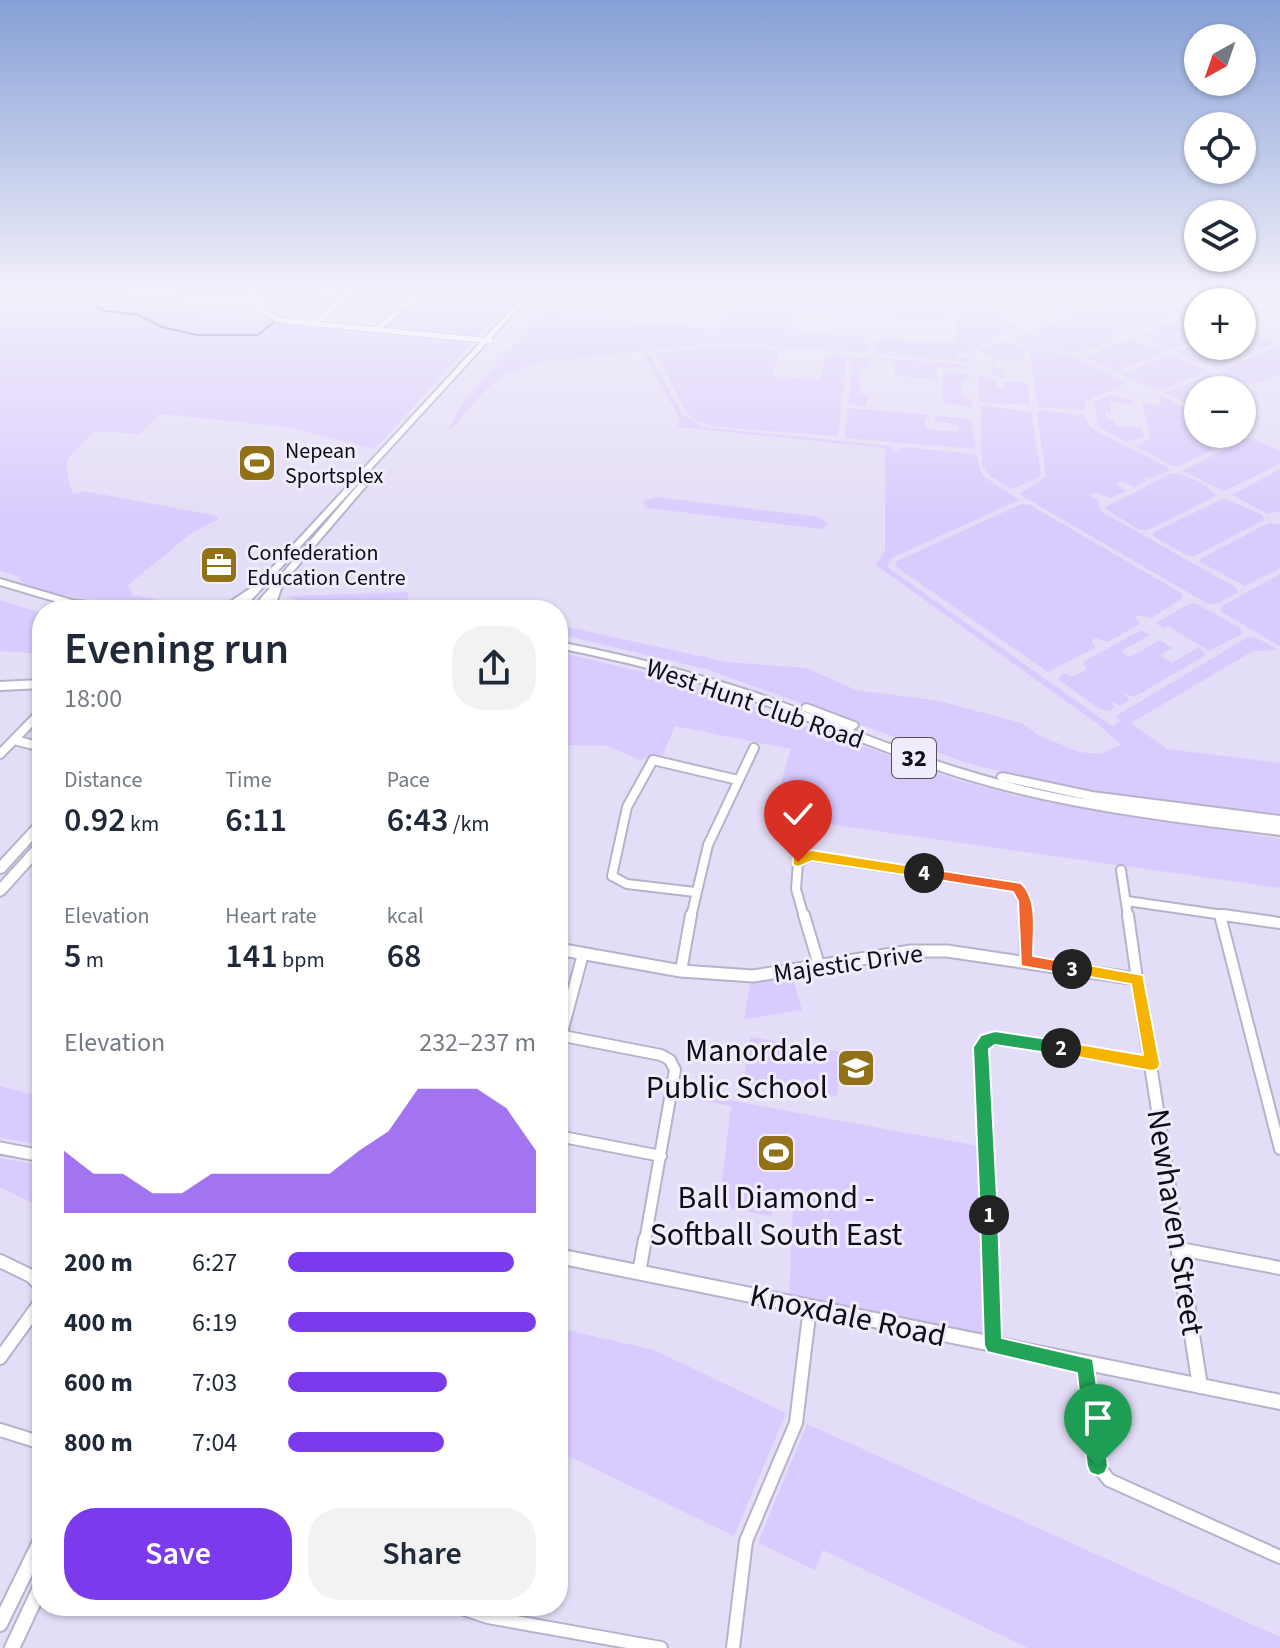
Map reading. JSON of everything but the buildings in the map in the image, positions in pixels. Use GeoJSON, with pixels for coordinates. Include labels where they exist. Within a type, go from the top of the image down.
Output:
{"type":"FeatureCollection","features":[{"type":"Feature","properties":{"kind":"main road"},"geometry":{"type":"LineString","coordinates":[[246,600],[326,520],[462,369]]}},
{"type":"Feature","properties":{"kind":"main road"},"geometry":{"type":"LineString","coordinates":[[264,600],[326,520]]}},
{"type":"Feature","properties":{"kind":"main road"},"geometry":{"type":"LineString","coordinates":[[0,582],[61,600]]}},
{"type":"Feature","properties":{"kind":"main road"},"geometry":{"type":"LineString","coordinates":[[272,600],[278,583]]}},
{"type":"Feature","properties":{"kind":"main road"},"geometry":{"type":"LineString","coordinates":[[239,600],[261,584]]}},
{"type":"Feature","properties":{"kind":"main road"},"geometry":{"type":"LineString","coordinates":[[0,591],[33,600]]}},
{"type":"Feature","properties":{"kind":"main road","name":"West Hunt Club Road"},"geometry":{"type":"LineString","coordinates":[[568,640],[626,652],[726,680],[921,753],[996,776],[1092,796],[1280,821]]}},
{"type":"Feature","properties":{"kind":"main road","name":"West Hunt Club Road"},"geometry":{"type":"LineString","coordinates":[[568,647],[645,664],[725,687],[920,760],[1002,786],[1087,804],[1280,830]]}},
{"type":"Feature","properties":{"kind":"main road"},"geometry":{"type":"LineString","coordinates":[[0,869],[32,844]]}},
{"type":"Feature","properties":{"kind":"main road"},"geometry":{"type":"LineString","coordinates":[[0,891],[32,848]]}},
{"type":"Feature","properties":{"kind":"street"},"geometry":{"type":"LineString","coordinates":[[0,686],[32,684]]}},
{"type":"Feature","properties":{"kind":"street"},"geometry":{"type":"LineString","coordinates":[[0,754],[32,721]]}},
{"type":"Feature","properties":{"kind":"street"},"geometry":{"type":"LineString","coordinates":[[14,740],[32,744]]}},
{"type":"Feature","properties":{"kind":"street"},"geometry":{"type":"LineString","coordinates":[[681,971],[695,892],[708,845],[754,748]]}},
{"type":"Feature","properties":{"kind":"street"},"geometry":{"type":"LineString","coordinates":[[695,892],[627,884],[612,876],[627,807],[653,760],[738,780]]}},
{"type":"Feature","properties":{"kind":"street"},"geometry":{"type":"LineString","coordinates":[[819,965],[796,889],[798,862],[811,856],[1016,887],[1023,893],[1025,901],[1026,961]]}},
{"type":"Feature","properties":{"kind":"street","name":"Newhaven Street"},"geometry":{"type":"LineString","coordinates":[[1121,870],[1200,1386]]}},
{"type":"Feature","properties":{"kind":"street"},"geometry":{"type":"LineString","coordinates":[[1127,901],[1280,923]]}},
{"type":"Feature","properties":{"kind":"street"},"geometry":{"type":"LineString","coordinates":[[1220,914],[1280,1149]]}},
{"type":"Feature","properties":{"kind":"street","name":"Majestic Drive"},"geometry":{"type":"LineString","coordinates":[[568,951],[681,971],[753,976],[911,951],[947,951],[1137,979]]}},
{"type":"Feature","properties":{"kind":"street"},"geometry":{"type":"LineString","coordinates":[[568,1005],[583,954]]}},
{"type":"Feature","properties":{"kind":"street"},"geometry":{"type":"LineString","coordinates":[[568,1038],[661,1055],[670,1060],[675,1070],[639,1274]]}},
{"type":"Feature","properties":{"kind":"street"},"geometry":{"type":"LineString","coordinates":[[993,1345],[981,1047],[986,1040],[1006,1039],[1152,1064]]}},
{"type":"Feature","properties":{"kind":"street"},"geometry":{"type":"LineString","coordinates":[[568,1138],[661,1156]]}},
{"type":"Feature","properties":{"kind":"street"},"geometry":{"type":"LineString","coordinates":[[0,1148],[32,1154]]}},
{"type":"Feature","properties":{"kind":"street"},"geometry":{"type":"LineString","coordinates":[[1180,1249],[1280,1268]]}},
{"type":"Feature","properties":{"kind":"street","name":"Knoxdale Road"},"geometry":{"type":"LineString","coordinates":[[568,1258],[1280,1402]]}},
{"type":"Feature","properties":{"kind":"street"},"geometry":{"type":"LineString","coordinates":[[0,1261],[32,1277]]}},
{"type":"Feature","properties":{"kind":"street"},"geometry":{"type":"LineString","coordinates":[[733,1648],[746,1541],[796,1423],[810,1307]]}},
{"type":"Feature","properties":{"kind":"street"},"geometry":{"type":"LineString","coordinates":[[0,1358],[32,1314]]}},
{"type":"Feature","properties":{"kind":"street"},"geometry":{"type":"LineString","coordinates":[[1086,1365],[1096,1457],[1098,1466],[1109,1480],[1280,1557]]}},
{"type":"Feature","properties":{"kind":"street"},"geometry":{"type":"LineString","coordinates":[[0,1430],[32,1440]]}},
{"type":"Feature","properties":{"kind":"street"},"geometry":{"type":"LineString","coordinates":[[0,1624],[32,1558]]}},
{"type":"Feature","properties":{"kind":"street"},"geometry":{"type":"LineString","coordinates":[[12,1648],[32,1605]]}},
{"type":"Feature","properties":{"kind":"street"},"geometry":{"type":"LineString","coordinates":[[485,1616],[661,1648]]}},
{"type":"Feature","properties":{"kind":"shaded area"},"geometry":{"type":"Polygon","coordinates":[[[0,369],[448,369],[374,449],[288,427],[161,414],[139,434],[96,431],[70,458],[68,471],[73,494],[84,491],[218,516],[218,519],[189,535],[128,585],[133,595],[158,600],[103,600],[67,595],[30,586],[18,579],[21,577],[0,571],[0,369]]]}},
{"type":"Feature","properties":{"kind":"shaded area"},"geometry":{"type":"Polygon","coordinates":[[[492,369],[520,369],[490,386],[449,429],[463,402],[492,369]]]}},
{"type":"Feature","properties":{"kind":"shaded area"},"geometry":{"type":"Polygon","coordinates":[[[652,369],[657,369],[683,415],[703,427],[890,446],[893,451],[901,447],[976,454],[982,475],[1019,500],[892,558],[887,567],[1112,726],[1120,721],[1116,716],[1248,637],[1259,639],[1278,650],[1253,651],[1131,723],[1167,749],[1280,763],[1280,816],[1135,798],[967,763],[706,669],[568,636],[568,627],[727,662],[806,668],[856,690],[939,701],[1022,723],[1038,735],[1079,752],[1100,754],[1121,745],[1099,725],[876,565],[885,551],[885,448],[678,427],[679,418],[652,369]]]}},
{"type":"Feature","properties":{"kind":"shaded area"},"geometry":{"type":"Polygon","coordinates":[[[663,369],[775,369],[773,376],[820,380],[822,369],[845,369],[838,436],[716,427],[696,421],[687,413],[663,369]]]}},
{"type":"Feature","properties":{"kind":"shaded area"},"geometry":{"type":"Polygon","coordinates":[[[852,369],[860,369],[860,393],[869,395],[866,406],[848,404],[852,369]]]}},
{"type":"Feature","properties":{"kind":"shaded area"},"geometry":{"type":"Polygon","coordinates":[[[895,369],[938,369],[936,379],[894,376],[895,369]]]}},
{"type":"Feature","properties":{"kind":"shaded area"},"geometry":{"type":"Polygon","coordinates":[[[992,369],[1003,371],[1003,378],[992,375],[992,369]]]}},
{"type":"Feature","properties":{"kind":"shaded area"},"geometry":{"type":"Polygon","coordinates":[[[1032,369],[1100,369],[1128,383],[1086,401],[1084,410],[1038,407],[1032,369]]]}},
{"type":"Feature","properties":{"kind":"shaded area"},"geometry":{"type":"Polygon","coordinates":[[[1137,369],[1207,371],[1184,376],[1184,381],[1159,391],[1122,375],[1137,369]]]}},
{"type":"Feature","properties":{"kind":"shaded area"},"geometry":{"type":"Polygon","coordinates":[[[1226,369],[1280,369],[1280,374],[1256,383],[1256,376],[1228,376],[1219,372],[1226,369]]]}},
{"type":"Feature","properties":{"kind":"shaded area"},"geometry":{"type":"Polygon","coordinates":[[[948,370],[971,374],[971,378],[962,382],[963,396],[973,402],[971,407],[943,403],[943,373],[948,370]]]}},
{"type":"Feature","properties":{"kind":"shaded area"},"geometry":{"type":"Polygon","coordinates":[[[977,376],[992,377],[990,380],[996,381],[997,387],[1004,387],[1004,382],[1028,383],[1030,405],[979,402],[977,376]]]}},
{"type":"Feature","properties":{"kind":"shaded area"},"geometry":{"type":"Polygon","coordinates":[[[1184,385],[1184,402],[1165,393],[1184,385]]]}},
{"type":"Feature","properties":{"kind":"shaded area"},"geometry":{"type":"Polygon","coordinates":[[[1114,394],[1134,401],[1132,404],[1109,402],[1111,412],[1105,411],[1106,419],[1113,420],[1115,426],[1141,427],[1144,437],[1126,442],[1096,425],[1099,424],[1093,402],[1114,394]]]}},
{"type":"Feature","properties":{"kind":"shaded area"},"geometry":{"type":"Polygon","coordinates":[[[1159,395],[1184,407],[1184,448],[1216,448],[1179,466],[1171,465],[1135,446],[1151,438],[1142,403],[1161,405],[1159,395]]]}},
{"type":"Feature","properties":{"kind":"shaded area"},"geometry":{"type":"Polygon","coordinates":[[[981,405],[1031,412],[1041,474],[1038,478],[1011,489],[990,476],[982,465],[981,405]]]}},
{"type":"Feature","properties":{"kind":"shaded area"},"geometry":{"type":"Polygon","coordinates":[[[848,408],[930,415],[930,418],[925,418],[926,429],[958,432],[959,426],[935,420],[936,416],[971,419],[976,449],[845,438],[848,408]]]}},
{"type":"Feature","properties":{"kind":"shaded area"},"geometry":{"type":"Polygon","coordinates":[[[1042,410],[1085,416],[1091,428],[1167,467],[1169,471],[1152,478],[1142,476],[1146,481],[1134,487],[1121,481],[1117,483],[1126,491],[1111,498],[1094,492],[1089,495],[1100,501],[1098,506],[1102,512],[1235,587],[1238,592],[1219,603],[1208,604],[1019,494],[1046,477],[1037,413],[1042,410]]]}},
{"type":"Feature","properties":{"kind":"shaded area"},"geometry":{"type":"Polygon","coordinates":[[[1256,440],[1280,451],[1280,464],[1224,491],[1182,471],[1227,448],[1256,448],[1256,440]]]}},
{"type":"Feature","properties":{"kind":"shaded area"},"geometry":{"type":"Polygon","coordinates":[[[1280,469],[1280,511],[1268,514],[1232,495],[1280,469]]]}},
{"type":"Feature","properties":{"kind":"shaded area"},"geometry":{"type":"Polygon","coordinates":[[[1172,473],[1197,481],[1216,496],[1148,530],[1138,529],[1104,508],[1172,473]]]}},
{"type":"Feature","properties":{"kind":"shaded area"},"geometry":{"type":"Polygon","coordinates":[[[656,497],[819,517],[827,523],[823,529],[647,508],[643,504],[645,500],[656,497]]]}},
{"type":"Feature","properties":{"kind":"shaded area"},"geometry":{"type":"Polygon","coordinates":[[[1224,498],[1262,515],[1264,520],[1195,556],[1186,555],[1153,536],[1153,533],[1224,498]]]}},
{"type":"Feature","properties":{"kind":"shaded area"},"geometry":{"type":"Polygon","coordinates":[[[1021,504],[1030,505],[1181,593],[1183,598],[1151,618],[1137,615],[1135,617],[1140,624],[1108,642],[1095,638],[1092,641],[1095,648],[1048,672],[895,566],[897,561],[1021,504]]]}},
{"type":"Feature","properties":{"kind":"shaded area"},"geometry":{"type":"Polygon","coordinates":[[[1268,523],[1280,524],[1280,568],[1245,586],[1200,562],[1200,559],[1268,523]]]}},
{"type":"Feature","properties":{"kind":"shaded area"},"geometry":{"type":"Polygon","coordinates":[[[1280,574],[1280,646],[1221,612],[1222,606],[1280,574]]]}},
{"type":"Feature","properties":{"kind":"shaded area"},"geometry":{"type":"Polygon","coordinates":[[[409,592],[407,600],[296,600],[289,596],[409,592]]]}},
{"type":"Feature","properties":{"kind":"shaded area"},"geometry":{"type":"Polygon","coordinates":[[[0,600],[32,610],[32,653],[0,651],[0,600]]]}},
{"type":"Feature","properties":{"kind":"shaded area"},"geometry":{"type":"Polygon","coordinates":[[[1195,603],[1240,628],[1242,634],[1209,651],[1168,626],[1163,628],[1156,623],[1195,603]]]}},
{"type":"Feature","properties":{"kind":"shaded area"},"geometry":{"type":"Polygon","coordinates":[[[1141,630],[1150,635],[1121,651],[1130,657],[1160,640],[1172,648],[1160,655],[1172,663],[1199,647],[1206,655],[1134,697],[1123,693],[1130,700],[1120,706],[1110,701],[1115,708],[1108,711],[1100,709],[1058,679],[1063,673],[1073,677],[1087,669],[1083,662],[1141,630]]]}},
{"type":"Feature","properties":{"kind":"shaded area"},"geometry":{"type":"Polygon","coordinates":[[[568,654],[678,680],[960,781],[1016,796],[1280,839],[1280,888],[771,816],[791,749],[675,726],[663,755],[639,760],[608,746],[568,745],[568,654]]]}},
{"type":"Feature","properties":{"kind":"shaded area"},"geometry":{"type":"Polygon","coordinates":[[[792,976],[802,1010],[744,1019],[750,983],[792,976]]]}},
{"type":"Feature","properties":{"kind":"shaded area"},"geometry":{"type":"Polygon","coordinates":[[[750,1037],[840,1052],[837,1096],[744,1080],[750,1037]]]}},
{"type":"Feature","properties":{"kind":"shaded area"},"geometry":{"type":"Polygon","coordinates":[[[0,1086],[32,1094],[32,1143],[0,1138],[0,1086]]]}},
{"type":"Feature","properties":{"kind":"shaded area"},"geometry":{"type":"Polygon","coordinates":[[[685,1092],[978,1146],[988,1338],[789,1296],[793,1207],[776,1201],[771,1216],[719,1207],[731,1106],[684,1097],[685,1092]]]}},
{"type":"Feature","properties":{"kind":"shaded area"},"geometry":{"type":"Polygon","coordinates":[[[0,1158],[32,1164],[32,1203],[0,1187],[0,1158]]]}},
{"type":"Feature","properties":{"kind":"shaded area"},"geometry":{"type":"Polygon","coordinates":[[[568,1330],[654,1350],[786,1413],[734,1536],[568,1456],[568,1330]]]}},
{"type":"Feature","properties":{"kind":"shaded area"},"geometry":{"type":"Polygon","coordinates":[[[807,1424],[1280,1637],[1280,1648],[1028,1648],[823,1550],[815,1570],[758,1543],[807,1424]]]}},
{"type":"Feature","properties":{"kind":"place","name":"Nepean Sportsplex"},"geometry":{"type":"Point","coordinates":[257,463]}},
{"type":"Feature","properties":{"kind":"place","name":"Confederation Education Centre"},"geometry":{"type":"Point","coordinates":[219,565]}},
{"type":"Feature","properties":{"kind":"place","name":"Manordale Public School"},"geometry":{"type":"Point","coordinates":[856,1068]}},
{"type":"Feature","properties":{"kind":"place","name":"Ball Diamond - Softball South East"},"geometry":{"type":"Point","coordinates":[776,1153]}},
{"type":"Feature","properties":{"kind":"route"},"geometry":{"type":"LineString","coordinates":[[798,862],[802,857],[811,856],[1016,887],[1023,893],[1025,901],[1026,961],[1137,979],[1152,1064],[1006,1039],[986,1040],[981,1047],[993,1345],[1086,1365],[1098,1466]]}}]}
